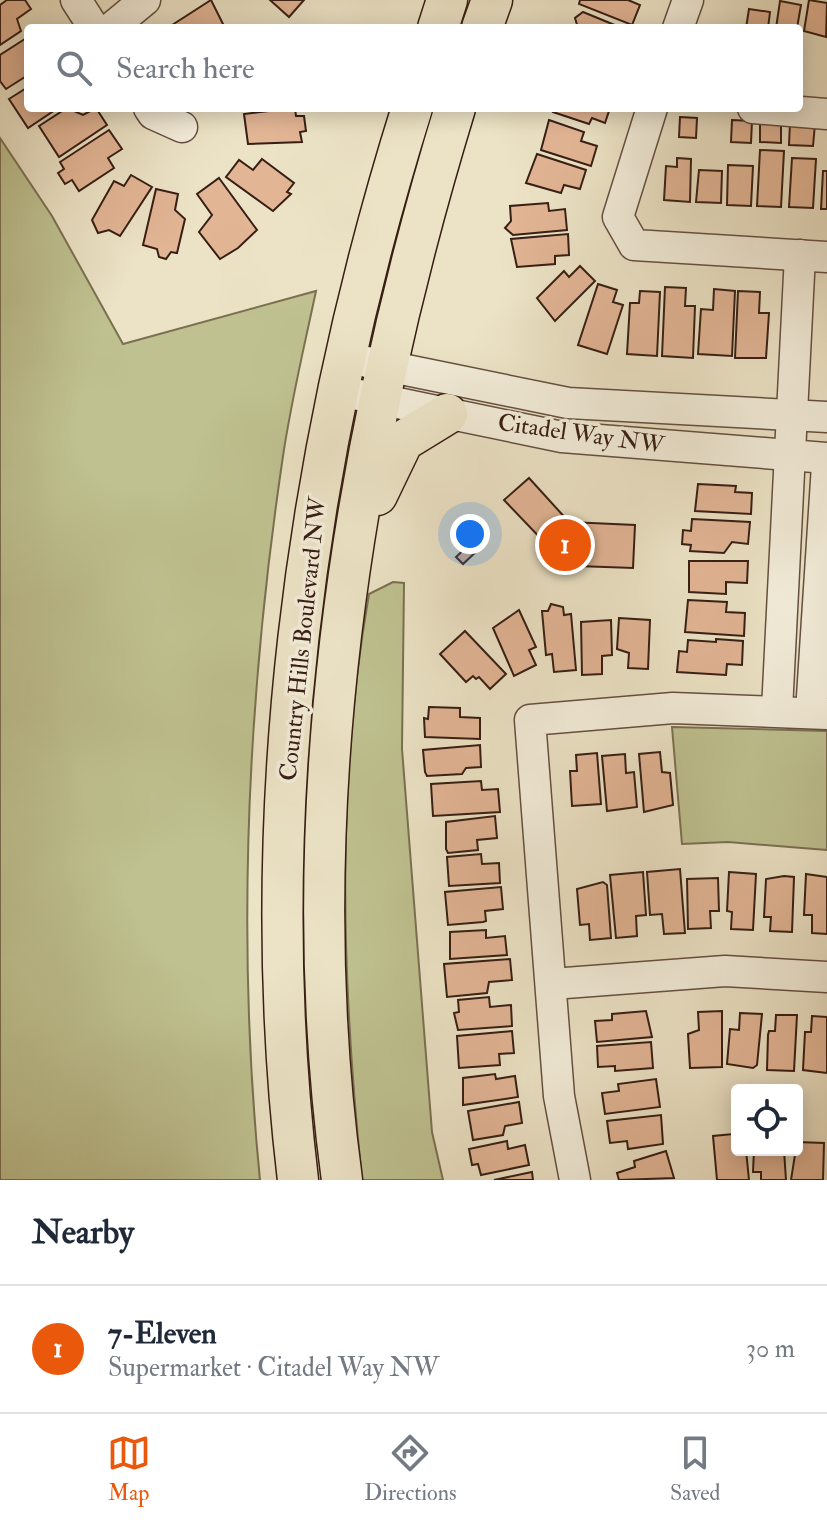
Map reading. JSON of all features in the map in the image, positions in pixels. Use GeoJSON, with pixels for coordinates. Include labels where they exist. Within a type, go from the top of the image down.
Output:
{"type":"FeatureCollection","features":[{"type":"Feature","properties":{"kind":"main road"},"geometry":{"type":"LineString","coordinates":[[439,24],[447,0]]}},
{"type":"Feature","properties":{"kind":"main road"},"geometry":{"type":"LineString","coordinates":[[483,24],[492,0]]}},
{"type":"Feature","properties":{"kind":"main road","name":"Country Hills Boulevard NW"},"geometry":{"type":"LineString","coordinates":[[298,1180],[284,1003],[283,874],[287,762],[312,534],[342,374],[411,112]]}},
{"type":"Feature","properties":{"kind":"main road","name":"Country Hills Boulevard NW"},"geometry":{"type":"LineString","coordinates":[[342,1180],[332,1073],[325,886],[337,672],[353,550],[384,383],[406,286],[454,112]]}},
{"type":"Feature","properties":{"kind":"main road"},"geometry":{"type":"LineString","coordinates":[[353,550],[403,441],[447,414]]}},
{"type":"Feature","properties":{"kind":"street"},"geometry":{"type":"LineString","coordinates":[[76,0],[91,24]]}},
{"type":"Feature","properties":{"kind":"street"},"geometry":{"type":"LineString","coordinates":[[116,24],[145,0]]}},
{"type":"Feature","properties":{"kind":"street"},"geometry":{"type":"LineString","coordinates":[[679,24],[688,0]]}},
{"type":"Feature","properties":{"kind":"street"},"geometry":{"type":"LineString","coordinates":[[152,112],[182,127]]}},
{"type":"Feature","properties":{"kind":"street"},"geometry":{"type":"LineString","coordinates":[[651,112],[618,217],[634,245],[814,256],[792,416],[777,710]]}},
{"type":"Feature","properties":{"kind":"street"},"geometry":{"type":"LineString","coordinates":[[802,112],[827,114]]}},
{"type":"Feature","properties":{"kind":"street","name":"Citadel Way NW"},"geometry":{"type":"LineString","coordinates":[[342,374],[384,383],[568,403],[827,417]]}},
{"type":"Feature","properties":{"kind":"street","name":"Citadel Way NW"},"geometry":{"type":"LineString","coordinates":[[384,383],[447,414],[562,437],[827,458]]}},
{"type":"Feature","properties":{"kind":"street"},"geometry":{"type":"LineString","coordinates":[[575,1180],[559,1096],[530,720],[673,708],[819,713],[827,465]]}},
{"type":"Feature","properties":{"kind":"street"},"geometry":{"type":"LineString","coordinates":[[552,984],[725,971],[827,977]]}},
{"type":"Feature","properties":{"kind":"green space"},"geometry":{"type":"Polygon","coordinates":[[[0,138],[52,216],[123,344],[316,291],[282,463],[260,642],[253,731],[247,910],[248,1000],[260,1180],[0,1180],[0,138]]]}},
{"type":"Feature","properties":{"kind":"green space"},"geometry":{"type":"Polygon","coordinates":[[[393,582],[404,583],[402,749],[432,1132],[443,1180],[362,1180],[355,1107],[345,886],[351,740],[369,594],[393,582]]]}},
{"type":"Feature","properties":{"kind":"green space"},"geometry":{"type":"Polygon","coordinates":[[[672,727],[827,731],[827,850],[728,842],[682,844],[672,727]]]}},
{"type":"Feature","properties":{"kind":"building"},"geometry":{"type":"Polygon","coordinates":[[[7,0],[25,0],[31,9],[17,19],[21,31],[0,45],[0,5],[7,0]]]}},
{"type":"Feature","properties":{"kind":"building"},"geometry":{"type":"Polygon","coordinates":[[[211,0],[223,24],[174,24],[211,0]]]}},
{"type":"Feature","properties":{"kind":"building"},"geometry":{"type":"Polygon","coordinates":[[[270,0],[304,0],[289,17],[270,0]]]}},
{"type":"Feature","properties":{"kind":"building"},"geometry":{"type":"Polygon","coordinates":[[[580,0],[628,0],[640,5],[632,24],[629,24],[579,4],[580,0]]]}},
{"type":"Feature","properties":{"kind":"building"},"geometry":{"type":"Polygon","coordinates":[[[809,0],[827,3],[826,37],[804,31],[809,0]]]}},
{"type":"Feature","properties":{"kind":"building"},"geometry":{"type":"Polygon","coordinates":[[[780,1],[801,5],[798,24],[777,24],[780,1]]]}},
{"type":"Feature","properties":{"kind":"building"},"geometry":{"type":"Polygon","coordinates":[[[749,9],[770,12],[768,24],[747,24],[749,9]]]}},
{"type":"Feature","properties":{"kind":"building"},"geometry":{"type":"Polygon","coordinates":[[[583,12],[612,24],[577,24],[575,18],[583,12]]]}},
{"type":"Feature","properties":{"kind":"building"},"geometry":{"type":"Polygon","coordinates":[[[24,40],[24,78],[6,89],[0,81],[0,55],[24,40]]]}},
{"type":"Feature","properties":{"kind":"building"},"geometry":{"type":"Polygon","coordinates":[[[24,90],[24,112],[52,112],[28,128],[9,99],[24,90]]]}},
{"type":"Feature","properties":{"kind":"building"},"geometry":{"type":"Polygon","coordinates":[[[61,112],[83,115],[99,112],[107,125],[59,157],[39,126],[61,112]]]}},
{"type":"Feature","properties":{"kind":"building"},"geometry":{"type":"Polygon","coordinates":[[[296,112],[296,116],[304,116],[306,131],[300,132],[302,142],[248,144],[244,114],[296,112]]]}},
{"type":"Feature","properties":{"kind":"building"},"geometry":{"type":"Polygon","coordinates":[[[553,112],[609,112],[605,123],[592,118],[589,124],[553,112]]]}},
{"type":"Feature","properties":{"kind":"building"},"geometry":{"type":"Polygon","coordinates":[[[680,117],[697,118],[696,138],[679,137],[680,117]]]}},
{"type":"Feature","properties":{"kind":"building"},"geometry":{"type":"Polygon","coordinates":[[[549,120],[584,132],[581,141],[597,146],[591,166],[541,150],[549,120]]]}},
{"type":"Feature","properties":{"kind":"building"},"geometry":{"type":"Polygon","coordinates":[[[732,120],[752,121],[751,143],[731,142],[732,120]]]}},
{"type":"Feature","properties":{"kind":"building"},"geometry":{"type":"Polygon","coordinates":[[[760,122],[781,123],[781,143],[760,142],[760,122]]]}},
{"type":"Feature","properties":{"kind":"building"},"geometry":{"type":"Polygon","coordinates":[[[790,123],[815,124],[813,146],[789,145],[790,123]]]}},
{"type":"Feature","properties":{"kind":"building"},"geometry":{"type":"Polygon","coordinates":[[[109,130],[122,149],[108,158],[114,168],[79,191],[72,180],[65,184],[58,173],[64,169],[60,162],[109,130]]]}},
{"type":"Feature","properties":{"kind":"building"},"geometry":{"type":"Polygon","coordinates":[[[760,150],[784,151],[781,207],[757,206],[760,150]]]}},
{"type":"Feature","properties":{"kind":"building"},"geometry":{"type":"Polygon","coordinates":[[[537,154],[586,170],[580,189],[564,185],[561,193],[526,183],[537,154]]]}},
{"type":"Feature","properties":{"kind":"building"},"geometry":{"type":"Polygon","coordinates":[[[677,158],[691,159],[690,202],[664,200],[666,166],[677,167],[677,158]]]}},
{"type":"Feature","properties":{"kind":"building"},"geometry":{"type":"Polygon","coordinates":[[[792,158],[816,159],[813,208],[789,207],[792,158]]]}},
{"type":"Feature","properties":{"kind":"building"},"geometry":{"type":"Polygon","coordinates":[[[262,159],[294,183],[287,192],[291,194],[273,211],[226,177],[239,160],[253,170],[262,159]]]}},
{"type":"Feature","properties":{"kind":"building"},"geometry":{"type":"Polygon","coordinates":[[[728,165],[753,166],[751,206],[727,205],[728,165]]]}},
{"type":"Feature","properties":{"kind":"building"},"geometry":{"type":"Polygon","coordinates":[[[699,170],[722,171],[721,203],[696,202],[699,170]]]}},
{"type":"Feature","properties":{"kind":"building"},"geometry":{"type":"Polygon","coordinates":[[[823,171],[827,171],[827,209],[821,209],[823,171]]]}},
{"type":"Feature","properties":{"kind":"building"},"geometry":{"type":"Polygon","coordinates":[[[131,175],[152,187],[120,236],[109,230],[98,233],[92,220],[114,181],[124,186],[131,175]]]}},
{"type":"Feature","properties":{"kind":"building"},"geometry":{"type":"Polygon","coordinates":[[[219,178],[257,230],[238,248],[220,259],[199,232],[212,215],[197,194],[219,178]]]}},
{"type":"Feature","properties":{"kind":"building"},"geometry":{"type":"Polygon","coordinates":[[[156,189],[178,194],[175,210],[185,219],[177,253],[171,252],[166,259],[159,257],[157,249],[143,245],[156,189]]]}},
{"type":"Feature","properties":{"kind":"building"},"geometry":{"type":"Polygon","coordinates":[[[548,203],[549,211],[565,209],[567,230],[513,235],[505,228],[511,221],[510,206],[548,203]]]}},
{"type":"Feature","properties":{"kind":"building"},"geometry":{"type":"Polygon","coordinates":[[[568,234],[569,255],[555,256],[555,264],[517,267],[511,239],[568,234]]]}},
{"type":"Feature","properties":{"kind":"building"},"geometry":{"type":"Polygon","coordinates":[[[580,266],[595,281],[555,321],[537,298],[564,271],[569,277],[580,266]]]}},
{"type":"Feature","properties":{"kind":"building"},"geometry":{"type":"Polygon","coordinates":[[[598,284],[617,290],[613,302],[623,305],[607,354],[578,345],[598,284]]]}},
{"type":"Feature","properties":{"kind":"building"},"geometry":{"type":"Polygon","coordinates":[[[665,287],[686,288],[685,306],[695,306],[693,358],[662,356],[665,287]]]}},
{"type":"Feature","properties":{"kind":"building"},"geometry":{"type":"Polygon","coordinates":[[[714,289],[735,291],[732,356],[698,354],[701,309],[713,310],[714,289]]]}},
{"type":"Feature","properties":{"kind":"building"},"geometry":{"type":"Polygon","coordinates":[[[640,291],[660,292],[657,356],[627,354],[630,303],[639,303],[640,291]]]}},
{"type":"Feature","properties":{"kind":"building"},"geometry":{"type":"Polygon","coordinates":[[[738,291],[760,292],[759,313],[769,313],[766,358],[735,358],[738,291]]]}},
{"type":"Feature","properties":{"kind":"building"},"geometry":{"type":"Polygon","coordinates":[[[529,478],[569,522],[547,545],[504,500],[529,478]]]}},
{"type":"Feature","properties":{"kind":"building"},"geometry":{"type":"Polygon","coordinates":[[[698,484],[736,486],[735,492],[752,493],[751,514],[695,511],[698,484]]]}},
{"type":"Feature","properties":{"kind":"building"},"geometry":{"type":"Polygon","coordinates":[[[692,519],[750,522],[748,544],[732,542],[724,553],[690,551],[691,545],[682,544],[683,530],[691,531],[692,519]]]}},
{"type":"Feature","properties":{"kind":"building"},"geometry":{"type":"Polygon","coordinates":[[[569,522],[635,525],[633,568],[549,565],[551,540],[569,522]]]}},
{"type":"Feature","properties":{"kind":"building"},"geometry":{"type":"Polygon","coordinates":[[[471,543],[478,550],[463,564],[456,557],[471,543]]]}},
{"type":"Feature","properties":{"kind":"building"},"geometry":{"type":"Polygon","coordinates":[[[689,561],[748,561],[747,583],[726,582],[726,594],[689,592],[689,561]]]}},
{"type":"Feature","properties":{"kind":"building"},"geometry":{"type":"Polygon","coordinates":[[[688,600],[727,602],[726,612],[745,613],[744,636],[685,632],[688,600]]]}},
{"type":"Feature","properties":{"kind":"building"},"geometry":{"type":"Polygon","coordinates":[[[551,604],[563,607],[564,615],[571,614],[576,670],[554,672],[552,654],[546,655],[542,611],[548,611],[551,604]]]}},
{"type":"Feature","properties":{"kind":"building"},"geometry":{"type":"Polygon","coordinates":[[[519,610],[536,647],[529,650],[536,665],[514,676],[493,628],[519,610]]]}},
{"type":"Feature","properties":{"kind":"building"},"geometry":{"type":"Polygon","coordinates":[[[619,618],[650,620],[648,669],[628,668],[629,653],[617,649],[619,618]]]}},
{"type":"Feature","properties":{"kind":"building"},"geometry":{"type":"Polygon","coordinates":[[[611,620],[612,655],[602,656],[602,674],[582,675],[581,622],[611,620]]]}},
{"type":"Feature","properties":{"kind":"building"},"geometry":{"type":"Polygon","coordinates":[[[465,631],[506,674],[490,689],[479,677],[476,679],[473,676],[466,682],[440,654],[465,631]]]}},
{"type":"Feature","properties":{"kind":"building"},"geometry":{"type":"Polygon","coordinates":[[[716,639],[743,641],[742,665],[727,664],[726,675],[677,672],[679,651],[687,652],[688,640],[716,642],[716,639]]]}},
{"type":"Feature","properties":{"kind":"building"},"geometry":{"type":"Polygon","coordinates":[[[429,707],[460,708],[460,717],[480,718],[480,739],[425,737],[424,718],[428,719],[429,707]]]}},
{"type":"Feature","properties":{"kind":"building"},"geometry":{"type":"Polygon","coordinates":[[[480,745],[481,767],[466,768],[462,774],[427,776],[423,750],[480,745]]]}},
{"type":"Feature","properties":{"kind":"building"},"geometry":{"type":"Polygon","coordinates":[[[660,752],[662,772],[670,773],[673,805],[644,812],[639,754],[660,752]]]}},
{"type":"Feature","properties":{"kind":"building"},"geometry":{"type":"Polygon","coordinates":[[[597,753],[601,804],[572,806],[570,771],[577,771],[576,755],[597,753]]]}},
{"type":"Feature","properties":{"kind":"building"},"geometry":{"type":"Polygon","coordinates":[[[625,754],[626,773],[634,772],[637,807],[607,811],[602,756],[625,754]]]}},
{"type":"Feature","properties":{"kind":"building"},"geometry":{"type":"Polygon","coordinates":[[[481,781],[482,790],[498,789],[500,812],[433,816],[431,784],[481,781]]]}},
{"type":"Feature","properties":{"kind":"building"},"geometry":{"type":"Polygon","coordinates":[[[495,816],[497,838],[477,840],[478,850],[448,853],[446,822],[495,816]]]}},
{"type":"Feature","properties":{"kind":"building"},"geometry":{"type":"Polygon","coordinates":[[[481,854],[482,864],[499,863],[500,883],[449,886],[447,857],[481,854]]]}},
{"type":"Feature","properties":{"kind":"building"},"geometry":{"type":"Polygon","coordinates":[[[680,869],[685,933],[664,934],[662,914],[650,915],[647,872],[680,869]]]}},
{"type":"Feature","properties":{"kind":"building"},"geometry":{"type":"Polygon","coordinates":[[[643,872],[646,915],[636,916],[637,936],[616,938],[610,875],[643,872]]]}},
{"type":"Feature","properties":{"kind":"building"},"geometry":{"type":"Polygon","coordinates":[[[729,872],[756,874],[753,930],[731,929],[732,912],[727,911],[729,872]]]}},
{"type":"Feature","properties":{"kind":"building"},"geometry":{"type":"Polygon","coordinates":[[[806,874],[827,877],[827,934],[812,933],[812,915],[804,915],[806,874]]]}},
{"type":"Feature","properties":{"kind":"building"},"geometry":{"type":"Polygon","coordinates":[[[794,877],[792,932],[770,931],[771,917],[764,917],[766,879],[794,877]]]}},
{"type":"Feature","properties":{"kind":"building"},"geometry":{"type":"Polygon","coordinates":[[[718,878],[719,911],[710,911],[711,928],[688,929],[687,879],[718,878]]]}},
{"type":"Feature","properties":{"kind":"building"},"geometry":{"type":"Polygon","coordinates":[[[603,882],[607,885],[611,938],[590,940],[589,924],[580,925],[577,889],[603,882]]]}},
{"type":"Feature","properties":{"kind":"building"},"geometry":{"type":"Polygon","coordinates":[[[501,887],[503,909],[485,911],[486,921],[483,922],[448,925],[445,892],[501,887]]]}},
{"type":"Feature","properties":{"kind":"building"},"geometry":{"type":"Polygon","coordinates":[[[486,930],[486,938],[505,936],[507,955],[450,959],[450,932],[486,930]]]}},
{"type":"Feature","properties":{"kind":"building"},"geometry":{"type":"Polygon","coordinates":[[[510,959],[512,980],[489,982],[487,993],[447,997],[444,964],[510,959]]]}},
{"type":"Feature","properties":{"kind":"building"},"geometry":{"type":"Polygon","coordinates":[[[489,997],[490,1007],[511,1005],[512,1026],[458,1030],[454,1013],[459,1012],[458,1000],[489,997]]]}},
{"type":"Feature","properties":{"kind":"building"},"geometry":{"type":"Polygon","coordinates":[[[646,1011],[652,1037],[597,1042],[595,1021],[612,1020],[612,1014],[646,1011]]]}},
{"type":"Feature","properties":{"kind":"building"},"geometry":{"type":"Polygon","coordinates":[[[722,1011],[722,1067],[690,1068],[688,1034],[699,1030],[698,1012],[722,1011]]]}},
{"type":"Feature","properties":{"kind":"building"},"geometry":{"type":"Polygon","coordinates":[[[740,1013],[762,1014],[757,1065],[753,1068],[727,1064],[730,1029],[739,1030],[740,1013]]]}},
{"type":"Feature","properties":{"kind":"building"},"geometry":{"type":"Polygon","coordinates":[[[776,1015],[797,1015],[794,1071],[767,1070],[768,1035],[769,1031],[775,1031],[776,1015]]]}},
{"type":"Feature","properties":{"kind":"building"},"geometry":{"type":"Polygon","coordinates":[[[812,1016],[827,1017],[827,1073],[803,1070],[805,1032],[811,1032],[812,1016]]]}},
{"type":"Feature","properties":{"kind":"building"},"geometry":{"type":"Polygon","coordinates":[[[512,1031],[514,1053],[499,1054],[500,1065],[459,1068],[457,1036],[512,1031]]]}},
{"type":"Feature","properties":{"kind":"building"},"geometry":{"type":"Polygon","coordinates":[[[651,1042],[653,1068],[615,1071],[615,1066],[598,1067],[597,1046],[651,1042]]]}},
{"type":"Feature","properties":{"kind":"building"},"geometry":{"type":"Polygon","coordinates":[[[495,1074],[496,1079],[515,1076],[518,1097],[463,1105],[463,1078],[495,1074]]]}},
{"type":"Feature","properties":{"kind":"building"},"geometry":{"type":"Polygon","coordinates":[[[656,1079],[660,1107],[605,1114],[602,1093],[619,1091],[618,1084],[656,1079]]]}},
{"type":"Feature","properties":{"kind":"building"},"geometry":{"type":"Polygon","coordinates":[[[519,1102],[522,1123],[505,1126],[503,1135],[473,1140],[468,1111],[519,1102]]]}},
{"type":"Feature","properties":{"kind":"building"},"geometry":{"type":"Polygon","coordinates":[[[661,1115],[663,1144],[628,1149],[627,1141],[610,1143],[607,1121],[661,1115]]]}},
{"type":"Feature","properties":{"kind":"building"},"geometry":{"type":"Polygon","coordinates":[[[731,1134],[731,1156],[747,1156],[749,1180],[717,1180],[713,1136],[731,1134]]]}},
{"type":"Feature","properties":{"kind":"building"},"geometry":{"type":"Polygon","coordinates":[[[507,1141],[508,1149],[525,1145],[529,1165],[481,1175],[478,1164],[472,1165],[469,1149],[507,1141]]]}},
{"type":"Feature","properties":{"kind":"building"},"geometry":{"type":"Polygon","coordinates":[[[803,1142],[824,1143],[823,1180],[791,1180],[795,1156],[803,1156],[803,1142]]]}},
{"type":"Feature","properties":{"kind":"building"},"geometry":{"type":"Polygon","coordinates":[[[666,1151],[674,1178],[619,1180],[617,1173],[635,1167],[634,1161],[666,1151]]]}},
{"type":"Feature","properties":{"kind":"building"},"geometry":{"type":"Polygon","coordinates":[[[754,1156],[784,1156],[786,1180],[761,1180],[761,1172],[753,1172],[754,1156]]]}},
{"type":"Feature","properties":{"kind":"building"},"geometry":{"type":"Polygon","coordinates":[[[532,1172],[533,1180],[494,1180],[532,1172]]]}},
{"type":"Feature","properties":{"kind":"place","name":"7-Eleven"},"geometry":{"type":"Point","coordinates":[565,545]}}]}
